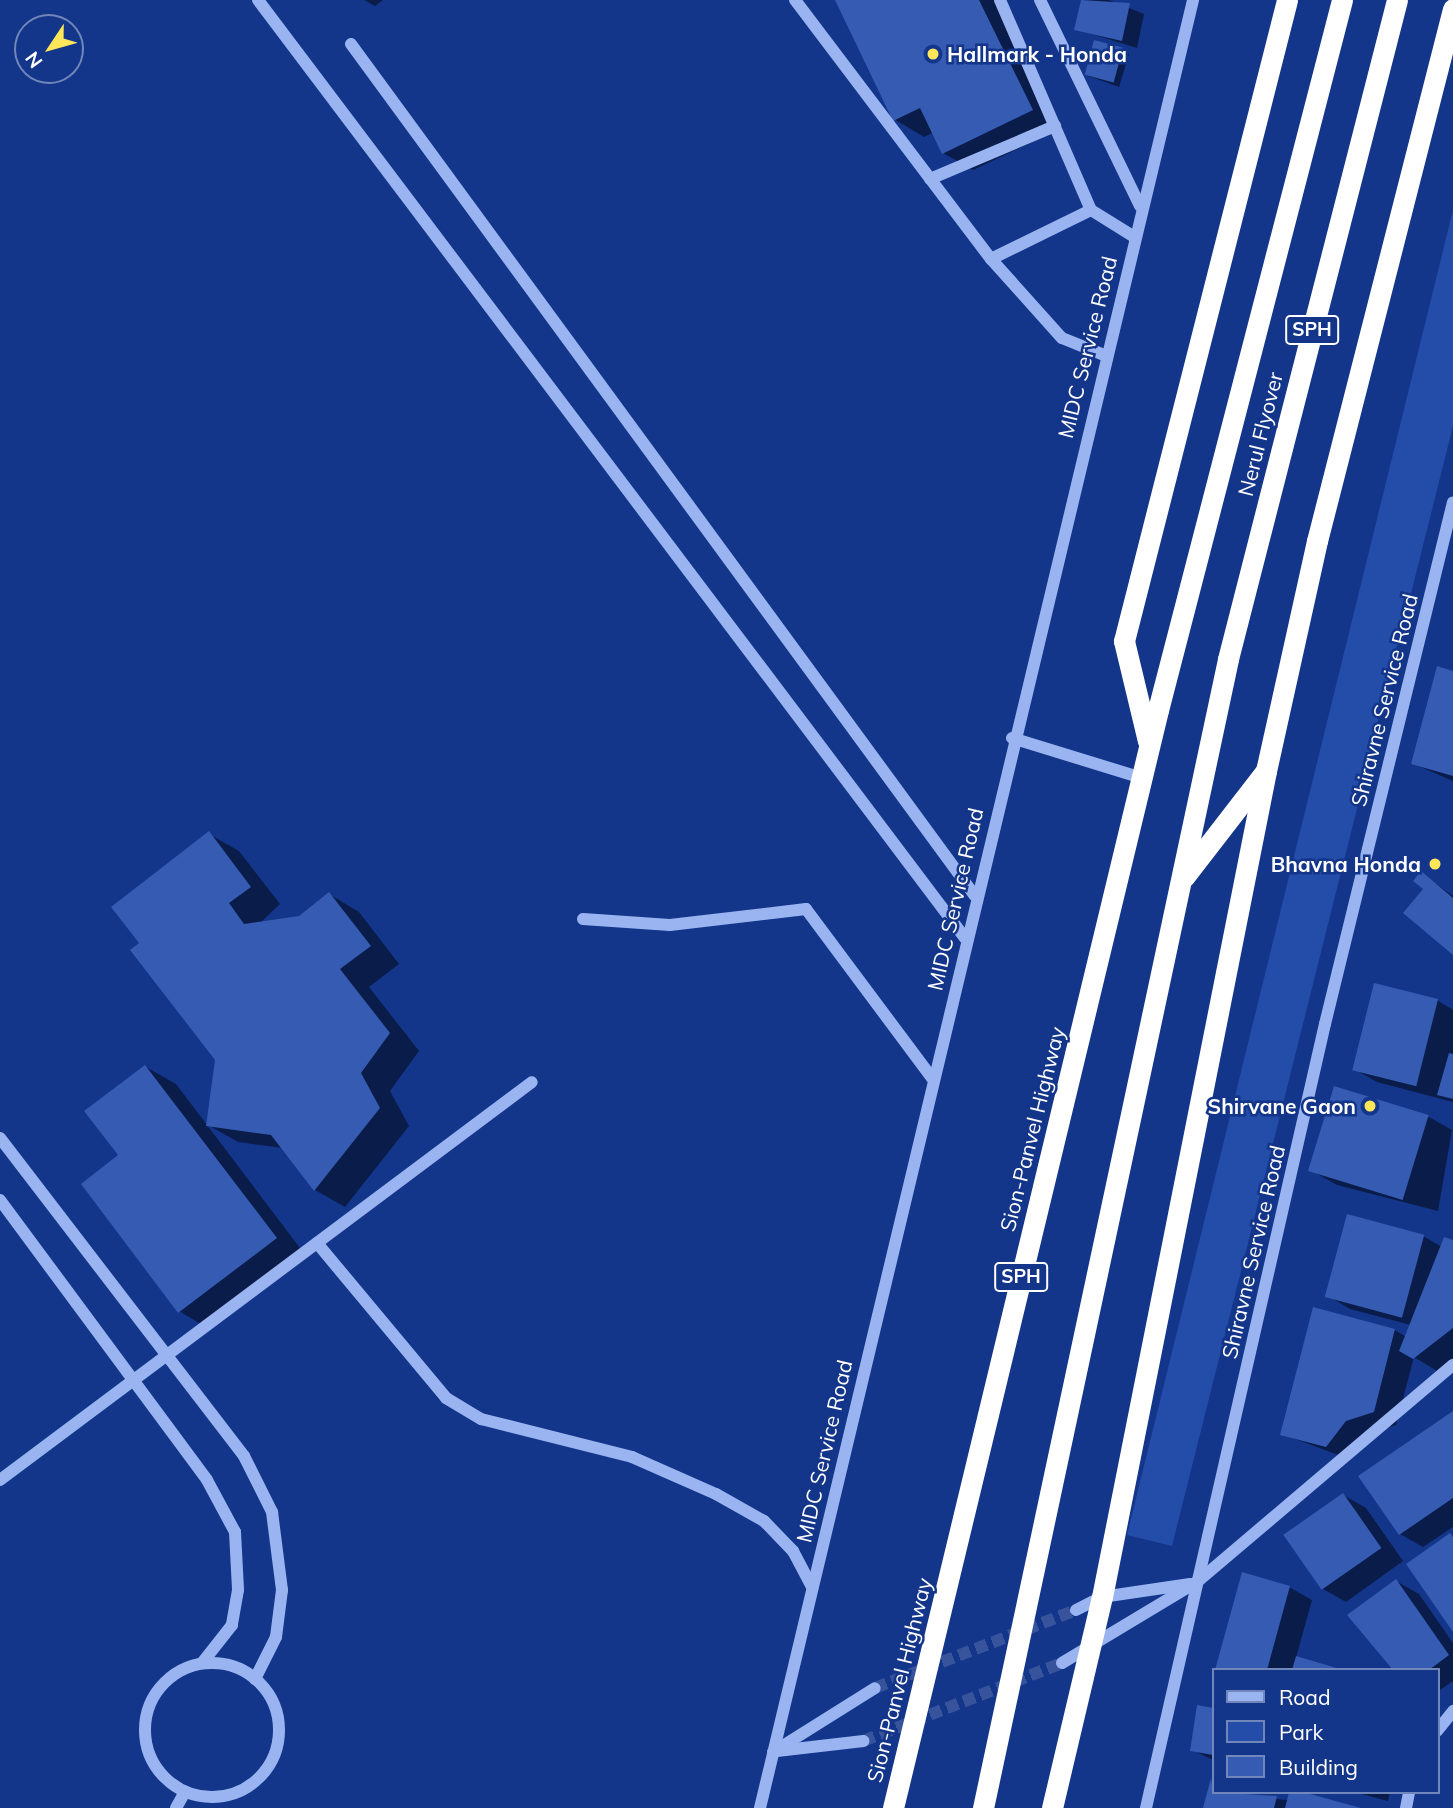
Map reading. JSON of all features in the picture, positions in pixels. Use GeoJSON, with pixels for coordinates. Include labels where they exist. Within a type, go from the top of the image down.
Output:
{"type":"FeatureCollection","features":[{"type":"Feature","properties":{"kind":"highway"},"geometry":{"type":"LineString","coordinates":[[1150,747],[1124,641],[1287,0]]}},
{"type":"Feature","properties":{"kind":"highway","name":"Nerul Flyover"},"geometry":{"type":"LineString","coordinates":[[1150,747],[1342,0]]}},
{"type":"Feature","properties":{"kind":"highway","name":"Nerul Flyover"},"geometry":{"type":"LineString","coordinates":[[1181,882],[1228,659],[1396,0]]}},
{"type":"Feature","properties":{"kind":"highway"},"geometry":{"type":"LineString","coordinates":[[1052,1808],[1102,1597],[1266,771],[1317,541],[1453,9]]}},
{"type":"Feature","properties":{"kind":"highway","name":"Sion-Panvel Highway"},"geometry":{"type":"LineString","coordinates":[[893,1808],[1150,747]]}},
{"type":"Feature","properties":{"kind":"highway"},"geometry":{"type":"LineString","coordinates":[[1181,882],[1266,771]]}},
{"type":"Feature","properties":{"kind":"highway","name":"SPH"},"geometry":{"type":"LineString","coordinates":[[983,1808],[1181,882]]}},
{"type":"Feature","properties":{"kind":"street"},"geometry":{"type":"LineString","coordinates":[[258,0],[965,938]]}},
{"type":"Feature","properties":{"kind":"street"},"geometry":{"type":"LineString","coordinates":[[795,0],[991,259],[1062,338],[1104,355]]}},
{"type":"Feature","properties":{"kind":"street"},"geometry":{"type":"LineString","coordinates":[[1000,0],[1091,210],[1133,236]]}},
{"type":"Feature","properties":{"kind":"street"},"geometry":{"type":"LineString","coordinates":[[1040,0],[1140,206]]}},
{"type":"Feature","properties":{"kind":"street","name":"MIDC Service Road"},"geometry":{"type":"LineString","coordinates":[[760,1808],[1104,355],[1194,0]]}},
{"type":"Feature","properties":{"kind":"street"},"geometry":{"type":"LineString","coordinates":[[351,44],[975,896]]}},
{"type":"Feature","properties":{"kind":"street"},"geometry":{"type":"LineString","coordinates":[[930,179],[1055,126]]}},
{"type":"Feature","properties":{"kind":"street"},"geometry":{"type":"LineString","coordinates":[[991,259],[1091,210]]}},
{"type":"Feature","properties":{"kind":"street","name":"Shiravne Service Road"},"geometry":{"type":"LineString","coordinates":[[1146,1808],[1453,505]]}},
{"type":"Feature","properties":{"kind":"street"},"geometry":{"type":"LineString","coordinates":[[1013,738],[1142,778]]}},
{"type":"Feature","properties":{"kind":"street"},"geometry":{"type":"LineString","coordinates":[[583,919],[670,925],[806,909],[932,1078]]}},
{"type":"Feature","properties":{"kind":"street"},"geometry":{"type":"LineString","coordinates":[[0,1480],[532,1082]]}},
{"type":"Feature","properties":{"kind":"street"},"geometry":{"type":"LineString","coordinates":[[0,1138],[169,1354],[244,1456],[272,1513],[282,1590],[276,1637],[256,1679]]}},
{"type":"Feature","properties":{"kind":"street"},"geometry":{"type":"LineString","coordinates":[[0,1200],[207,1480],[236,1532],[238,1590],[232,1625],[202,1663],[167,1680],[146,1721],[156,1767],[185,1792],[221,1802],[257,1781],[277,1749],[276,1711],[256,1679],[240,1669],[202,1663]]}},
{"type":"Feature","properties":{"kind":"street"},"geometry":{"type":"LineString","coordinates":[[317,1243],[446,1398],[481,1419],[632,1457],[716,1494],[764,1521],[793,1551],[812,1587]]}},
{"type":"Feature","properties":{"kind":"street"},"geometry":{"type":"LineString","coordinates":[[1062,1663],[1198,1582],[1453,1365]]}},
{"type":"Feature","properties":{"kind":"street"},"geometry":{"type":"LineString","coordinates":[[1076,1610],[1102,1597],[1198,1582]]}},
{"type":"Feature","properties":{"kind":"street"},"geometry":{"type":"LineString","coordinates":[[773,1752],[875,1688]]}},
{"type":"Feature","properties":{"kind":"street"},"geometry":{"type":"LineString","coordinates":[[1439,1728],[1453,1711]]}},
{"type":"Feature","properties":{"kind":"street"},"geometry":{"type":"LineString","coordinates":[[773,1752],[863,1741]]}},
{"type":"Feature","properties":{"kind":"street"},"geometry":{"type":"LineString","coordinates":[[176,1808],[185,1792]]}},
{"type":"Feature","properties":{"kind":"green space"},"geometry":{"type":"Polygon","coordinates":[[[1453,210],[1453,426],[1172,1546],[1127,1535],[1453,210]]]}},
{"type":"Feature","properties":{"kind":"building","name":"Hallmark - Honda"},"geometry":{"type":"Polygon","coordinates":[[[835,0],[979,0],[1033,110],[942,154],[920,108],[893,121],[835,0]]]}},
{"type":"Feature","properties":{"kind":"building"},"geometry":{"type":"Polygon","coordinates":[[[1081,0],[1130,3],[1122,41],[1074,30],[1081,0]]]}},
{"type":"Feature","properties":{"kind":"building"},"geometry":{"type":"Polygon","coordinates":[[[1094,40],[1123,48],[1114,83],[1085,75],[1094,40]]]}},
{"type":"Feature","properties":{"kind":"building"},"geometry":{"type":"Polygon","coordinates":[[[1437,666],[1453,671],[1453,776],[1411,764],[1437,666]]]}},
{"type":"Feature","properties":{"kind":"building"},"geometry":{"type":"Polygon","coordinates":[[[209,831],[251,887],[229,903],[244,924],[299,916],[329,892],[371,946],[340,969],[390,1033],[361,1073],[380,1108],[314,1191],[271,1135],[206,1126],[215,1060],[130,950],[139,943],[111,907],[209,831]]]}},
{"type":"Feature","properties":{"kind":"building"},"geometry":{"type":"Polygon","coordinates":[[[1421,871],[1453,898],[1453,955],[1403,913],[1423,889],[1413,881],[1421,871]]]}},
{"type":"Feature","properties":{"kind":"building"},"geometry":{"type":"Polygon","coordinates":[[[1374,983],[1438,999],[1416,1086],[1352,1070],[1374,983]]]}},
{"type":"Feature","properties":{"kind":"building"},"geometry":{"type":"Polygon","coordinates":[[[1449,1053],[1453,1054],[1453,1099],[1437,1095],[1449,1053]]]}},
{"type":"Feature","properties":{"kind":"building"},"geometry":{"type":"Polygon","coordinates":[[[145,1065],[277,1238],[178,1313],[81,1184],[118,1155],[84,1111],[145,1065]]]}},
{"type":"Feature","properties":{"kind":"building"},"geometry":{"type":"Polygon","coordinates":[[[1334,1086],[1429,1115],[1403,1200],[1308,1171],[1334,1086]]]}},
{"type":"Feature","properties":{"kind":"building"},"geometry":{"type":"Polygon","coordinates":[[[1347,1214],[1424,1235],[1402,1318],[1325,1297],[1347,1214]]]}},
{"type":"Feature","properties":{"kind":"building"},"geometry":{"type":"Polygon","coordinates":[[[1444,1237],[1453,1240],[1453,1328],[1413,1359],[1399,1351],[1444,1237]]]}},
{"type":"Feature","properties":{"kind":"building"},"geometry":{"type":"Polygon","coordinates":[[[1313,1307],[1395,1329],[1374,1412],[1346,1421],[1326,1447],[1280,1435],[1313,1307]]]}},
{"type":"Feature","properties":{"kind":"building"},"geometry":{"type":"Polygon","coordinates":[[[1453,1411],[1453,1498],[1399,1535],[1358,1476],[1453,1411]]]}},
{"type":"Feature","properties":{"kind":"building"},"geometry":{"type":"Polygon","coordinates":[[[1343,1493],[1381,1548],[1322,1590],[1283,1535],[1343,1493]]]}},
{"type":"Feature","properties":{"kind":"building"},"geometry":{"type":"Polygon","coordinates":[[[1450,1533],[1453,1537],[1453,1632],[1406,1564],[1450,1533]]]}},
{"type":"Feature","properties":{"kind":"building"},"geometry":{"type":"Polygon","coordinates":[[[1242,1572],[1290,1586],[1268,1668],[1216,1668],[1242,1572]]]}},
{"type":"Feature","properties":{"kind":"building"},"geometry":{"type":"Polygon","coordinates":[[[1396,1579],[1449,1655],[1432,1668],[1391,1668],[1347,1615],[1396,1579]]]}},
{"type":"Feature","properties":{"kind":"building"},"geometry":{"type":"Polygon","coordinates":[[[1296,1656],[1337,1668],[1293,1668],[1296,1656]]]}},
{"type":"Feature","properties":{"kind":"building"},"geometry":{"type":"Polygon","coordinates":[[[1197,1705],[1212,1708],[1212,1755],[1190,1751],[1197,1705]]]}},
{"type":"Feature","properties":{"kind":"building"},"geometry":{"type":"Polygon","coordinates":[[[1211,1778],[1212,1794],[1277,1796],[1274,1808],[1203,1808],[1211,1778]]]}},
{"type":"Feature","properties":{"kind":"building"},"geometry":{"type":"Polygon","coordinates":[[[1288,1794],[1310,1794],[1361,1808],[1285,1808],[1288,1794]]]}},
{"type":"Feature","properties":{"kind":"tunnel"},"geometry":{"type":"LineString","coordinates":[[875,1688],[1076,1610]]}},
{"type":"Feature","properties":{"kind":"tunnel"},"geometry":{"type":"LineString","coordinates":[[863,1741],[1062,1663]]}},
{"type":"Feature","properties":{"kind":"place","name":"Hallmark - Honda"},"geometry":{"type":"Point","coordinates":[933,54]}},
{"type":"Feature","properties":{"kind":"place","name":"Bhavna Honda"},"geometry":{"type":"Point","coordinates":[1435,864]}},
{"type":"Feature","properties":{"kind":"place","name":"Shirvane Gaon"},"geometry":{"type":"Point","coordinates":[1370,1106]}}]}
